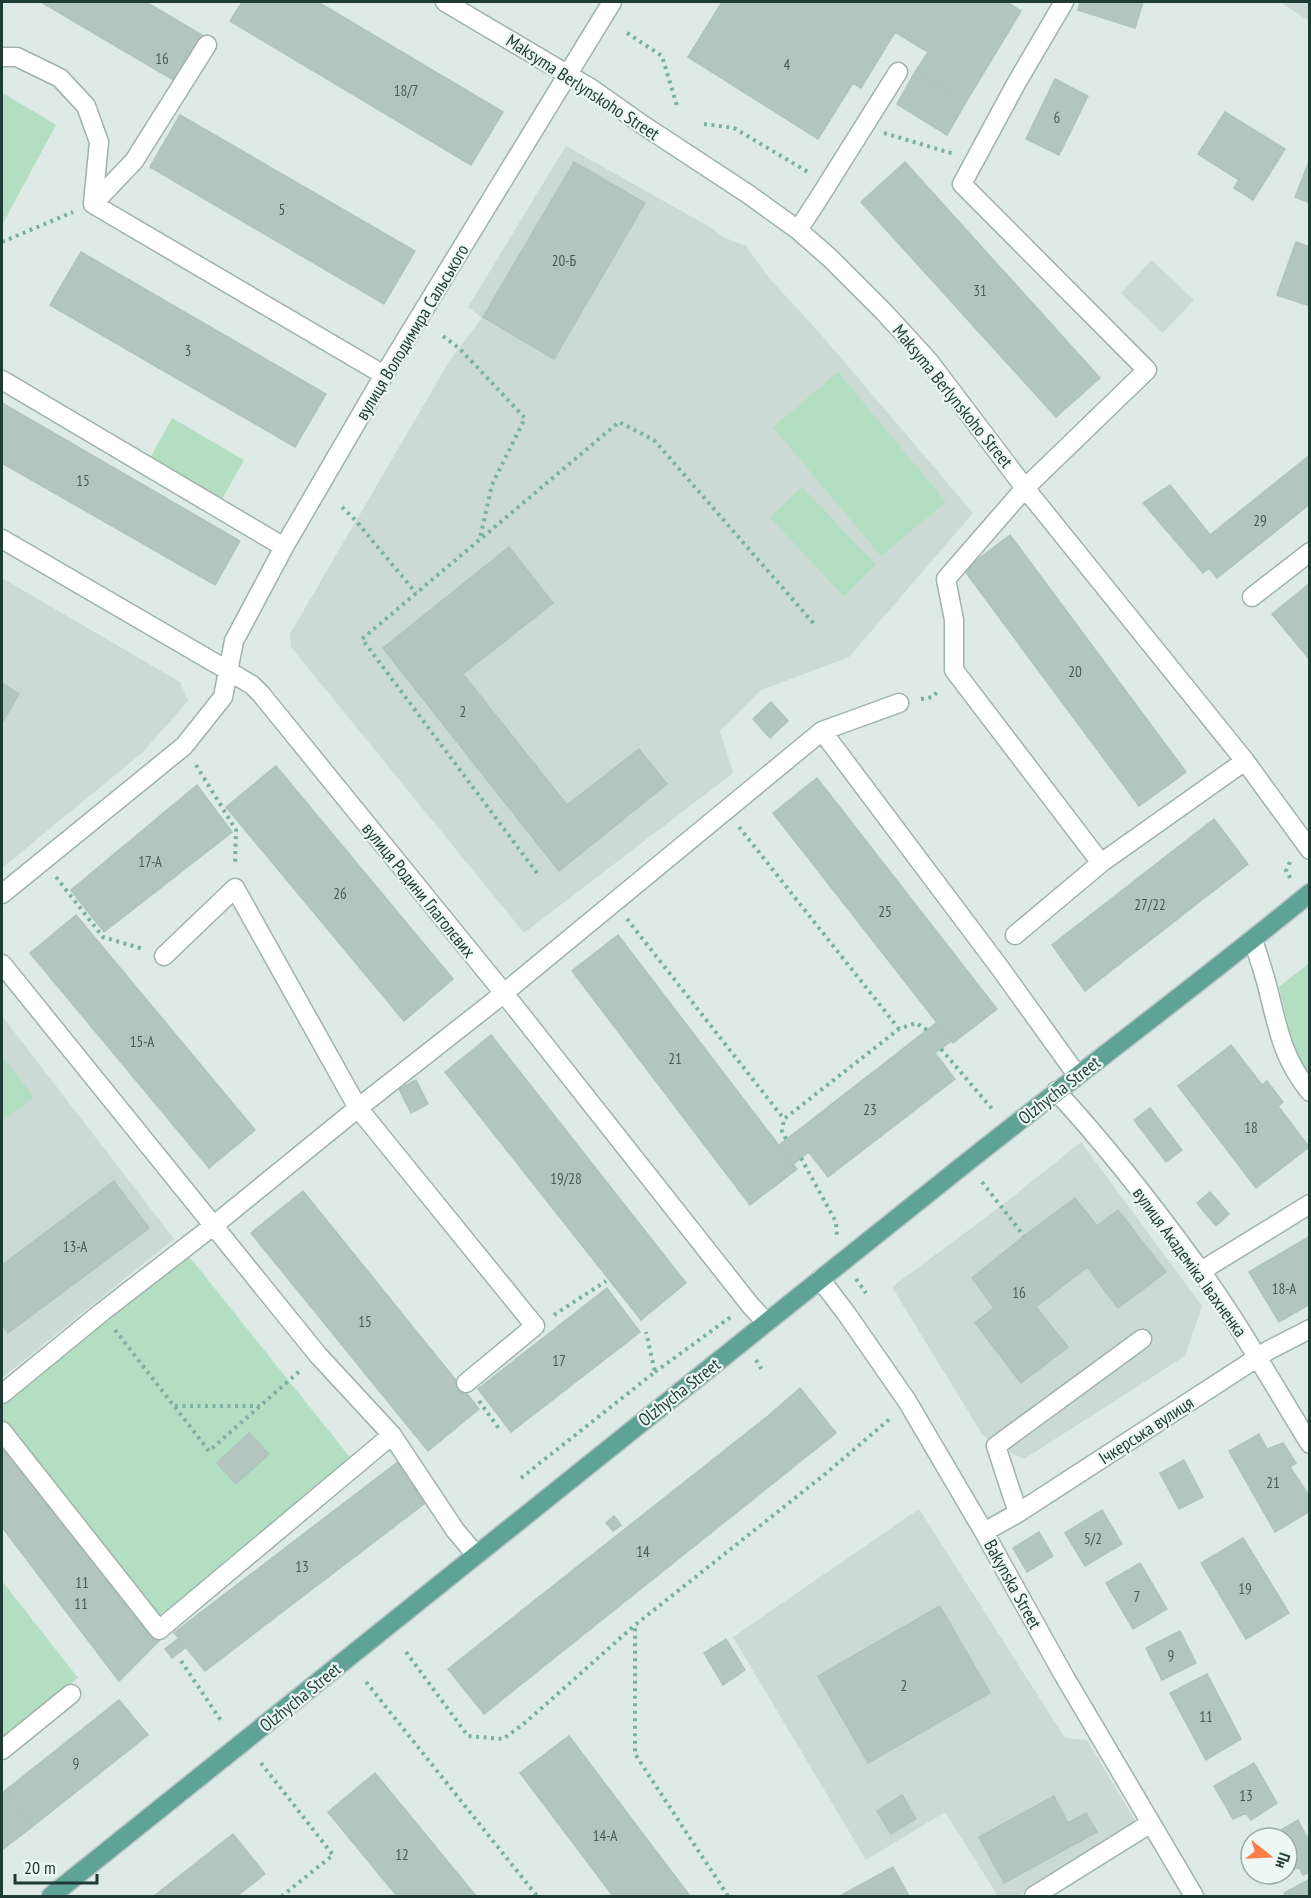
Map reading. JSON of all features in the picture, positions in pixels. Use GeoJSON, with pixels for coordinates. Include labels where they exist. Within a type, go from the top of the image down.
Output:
{"type":"FeatureCollection","features":[{"type":"Feature","properties":{"kind":"main road","name":"Olzhycha Street"},"geometry":{"type":"LineString","coordinates":[[51,1896],[766,1322],[1056,1091],[1253,940],[1310,893]]}},
{"type":"Feature","properties":{"kind":"street","name":"Maksyma Berlynskoho Street"},"geometry":{"type":"LineString","coordinates":[[444,2],[568,75],[748,194],[798,230],[830,258],[928,360],[1026,488],[1245,761],[1310,850]]}},
{"type":"Feature","properties":{"kind":"street","name":"вулиця Володимира Сальського"},"geometry":{"type":"LineString","coordinates":[[2,894],[184,746],[223,696],[234,641],[284,547],[384,375],[612,2]]}},
{"type":"Feature","properties":{"kind":"street"},"geometry":{"type":"LineString","coordinates":[[1064,2],[962,183],[1147,370],[1026,488],[946,579],[954,620],[954,670],[1101,863]]}},
{"type":"Feature","properties":{"kind":"street"},"geometry":{"type":"LineString","coordinates":[[93,204],[134,161],[207,45]]}},
{"type":"Feature","properties":{"kind":"street"},"geometry":{"type":"LineString","coordinates":[[2,57],[17,57],[60,78],[86,106],[99,142],[93,204]]}},
{"type":"Feature","properties":{"kind":"street"},"geometry":{"type":"LineString","coordinates":[[798,230],[898,72]]}},
{"type":"Feature","properties":{"kind":"street"},"geometry":{"type":"LineString","coordinates":[[93,204],[384,375]]}},
{"type":"Feature","properties":{"kind":"street"},"geometry":{"type":"LineString","coordinates":[[2,380],[284,547]]}},
{"type":"Feature","properties":{"kind":"street","name":"вулиця Родини Глаголєвих"},"geometry":{"type":"LineString","coordinates":[[2,539],[227,670],[252,685],[261,694],[766,1322]]}},
{"type":"Feature","properties":{"kind":"street"},"geometry":{"type":"LineString","coordinates":[[1252,597],[1310,552]]}},
{"type":"Feature","properties":{"kind":"street"},"geometry":{"type":"LineString","coordinates":[[2,1394],[503,993],[822,731],[899,703]]}},
{"type":"Feature","properties":{"kind":"street"},"geometry":{"type":"LineString","coordinates":[[822,731],[1000,968],[1077,1075]]}},
{"type":"Feature","properties":{"kind":"street"},"geometry":{"type":"LineString","coordinates":[[1015,935],[1101,863],[1245,761]]}},
{"type":"Feature","properties":{"kind":"street"},"geometry":{"type":"LineString","coordinates":[[164,956],[235,888],[358,1108],[536,1326],[466,1383]]}},
{"type":"Feature","properties":{"kind":"street"},"geometry":{"type":"LineString","coordinates":[[1253,940],[1288,1060],[1296,1075],[1310,1092]]}},
{"type":"Feature","properties":{"kind":"street"},"geometry":{"type":"LineString","coordinates":[[2,963],[318,1355],[392,1435],[455,1530],[476,1555]]}},
{"type":"Feature","properties":{"kind":"street","name":"вулиця Академіка Івахненка"},"geometry":{"type":"LineString","coordinates":[[1056,1091],[1080,1116],[1201,1271],[1258,1358],[1310,1444]]}},
{"type":"Feature","properties":{"kind":"street"},"geometry":{"type":"LineString","coordinates":[[1201,1271],[1310,1204]]}},
{"type":"Feature","properties":{"kind":"street","name":"Bakynska Street"},"geometry":{"type":"LineString","coordinates":[[820,1279],[907,1401],[984,1532],[1063,1674],[1194,1896]]}},
{"type":"Feature","properties":{"kind":"street","name":"Ічкерська вулиця"},"geometry":{"type":"LineString","coordinates":[[984,1532],[1017,1514],[1258,1358],[1310,1329]]}},
{"type":"Feature","properties":{"kind":"street"},"geometry":{"type":"LineString","coordinates":[[1017,1514],[996,1446],[1142,1339]]}},
{"type":"Feature","properties":{"kind":"street"},"geometry":{"type":"LineString","coordinates":[[2,1431],[159,1630],[392,1435]]}},
{"type":"Feature","properties":{"kind":"street"},"geometry":{"type":"LineString","coordinates":[[2,1750],[71,1694]]}},
{"type":"Feature","properties":{"kind":"street"},"geometry":{"type":"LineString","coordinates":[[1034,1896],[1151,1823]]}},
{"type":"Feature","properties":{"kind":"path"},"geometry":{"type":"LineString","coordinates":[[627,33],[662,56],[677,106]]}},
{"type":"Feature","properties":{"kind":"path"},"geometry":{"type":"LineString","coordinates":[[704,124],[734,128],[828,184]]}},
{"type":"Feature","properties":{"kind":"path"},"geometry":{"type":"LineString","coordinates":[[863,127],[974,160]]}},
{"type":"Feature","properties":{"kind":"path"},"geometry":{"type":"LineString","coordinates":[[2,242],[93,204]]}},
{"type":"Feature","properties":{"kind":"path"},"geometry":{"type":"LineString","coordinates":[[443,336],[459,348],[525,418],[492,485],[480,539]]}},
{"type":"Feature","properties":{"kind":"path"},"geometry":{"type":"LineString","coordinates":[[537,873],[362,639],[619,422],[654,440],[815,625]]}},
{"type":"Feature","properties":{"kind":"path"},"geometry":{"type":"LineString","coordinates":[[342,507],[356,520],[416,593]]}},
{"type":"Feature","properties":{"kind":"path"},"geometry":{"type":"LineString","coordinates":[[899,703],[933,697],[954,670]]}},
{"type":"Feature","properties":{"kind":"path"},"geometry":{"type":"LineString","coordinates":[[184,746],[236,831],[235,888]]}},
{"type":"Feature","properties":{"kind":"path"},"geometry":{"type":"LineString","coordinates":[[725,810],[899,1029]]}},
{"type":"Feature","properties":{"kind":"path"},"geometry":{"type":"LineString","coordinates":[[42,860],[103,937],[164,956]]}},
{"type":"Feature","properties":{"kind":"path"},"geometry":{"type":"LineString","coordinates":[[614,903],[784,1119]]}},
{"type":"Feature","properties":{"kind":"path"},"geometry":{"type":"LineString","coordinates":[[786,1139],[782,1131],[784,1119],[899,1029],[916,1023],[927,1030]]}},
{"type":"Feature","properties":{"kind":"path"},"geometry":{"type":"LineString","coordinates":[[941,1048],[994,1111]]}},
{"type":"Feature","properties":{"kind":"path"},"geometry":{"type":"LineString","coordinates":[[801,1158],[836,1222],[837,1237]]}},
{"type":"Feature","properties":{"kind":"path"},"geometry":{"type":"LineString","coordinates":[[982,1182],[1024,1236]]}},
{"type":"Feature","properties":{"kind":"path"},"geometry":{"type":"LineString","coordinates":[[536,1326],[606,1281]]}},
{"type":"Feature","properties":{"kind":"path"},"geometry":{"type":"LineString","coordinates":[[102,1312],[209,1451],[318,1355]]}},
{"type":"Feature","properties":{"kind":"path"},"geometry":{"type":"LineString","coordinates":[[521,1478],[655,1372],[734,1314]]}},
{"type":"Feature","properties":{"kind":"path"},"geometry":{"type":"LineString","coordinates":[[646,1332],[655,1372]]}},
{"type":"Feature","properties":{"kind":"path"},"geometry":{"type":"LineString","coordinates":[[406,1652],[468,1736],[504,1739],[635,1625],[824,1475],[890,1419],[907,1401]]}},
{"type":"Feature","properties":{"kind":"path"},"geometry":{"type":"LineString","coordinates":[[174,1406],[261,1406]]}},
{"type":"Feature","properties":{"kind":"path"},"geometry":{"type":"LineString","coordinates":[[491,1417],[500,1430]]}},
{"type":"Feature","properties":{"kind":"path"},"geometry":{"type":"LineString","coordinates":[[635,1625],[635,1754],[728,1896]]}},
{"type":"Feature","properties":{"kind":"path"},"geometry":{"type":"LineString","coordinates":[[181,1661],[222,1722]]}},
{"type":"Feature","properties":{"kind":"path"},"geometry":{"type":"LineString","coordinates":[[366,1682],[537,1896]]}},
{"type":"Feature","properties":{"kind":"path"},"geometry":{"type":"LineString","coordinates":[[261,1763],[333,1855],[282,1896]]}},
{"type":"Feature","properties":{"kind":"shaded area"},"geometry":{"type":"Polygon","coordinates":[[[1280,2],[1309,2],[1309,21],[1280,2]]]}},
{"type":"Feature","properties":{"kind":"shaded area"},"geometry":{"type":"Polygon","coordinates":[[[566,146],[708,226],[723,237],[746,246],[769,278],[818,331],[973,513],[849,657],[761,690],[720,731],[733,773],[524,933],[291,647],[290,634],[450,360],[482,318],[468,307],[566,146]]]}},
{"type":"Feature","properties":{"kind":"shaded area"},"geometry":{"type":"Polygon","coordinates":[[[1152,260],[1194,300],[1163,333],[1121,293],[1152,260]]]}},
{"type":"Feature","properties":{"kind":"shaded area"},"geometry":{"type":"Polygon","coordinates":[[[2,578],[180,682],[188,701],[143,752],[2,868],[2,578]]]}},
{"type":"Feature","properties":{"kind":"shaded area"},"geometry":{"type":"Polygon","coordinates":[[[2,1016],[174,1239],[2,1378],[2,1016]]]}},
{"type":"Feature","properties":{"kind":"shaded area"},"geometry":{"type":"Polygon","coordinates":[[[1081,1142],[1202,1306],[1185,1356],[1024,1459],[996,1446],[982,1434],[892,1287],[1001,1206],[1081,1142]]]}},
{"type":"Feature","properties":{"kind":"shaded area"},"geometry":{"type":"Polygon","coordinates":[[[919,1509],[1065,1738],[1087,1740],[1136,1822],[1018,1896],[998,1896],[945,1812],[866,1860],[733,1637],[919,1509]]]}},
{"type":"Feature","properties":{"kind":"green space"},"geometry":{"type":"Polygon","coordinates":[[[3,93],[56,125],[2,225],[2,95],[3,93]]]}},
{"type":"Feature","properties":{"kind":"green space"},"geometry":{"type":"Polygon","coordinates":[[[838,372],[946,502],[881,556],[773,427],[838,372]]]}},
{"type":"Feature","properties":{"kind":"green space"},"geometry":{"type":"Polygon","coordinates":[[[172,418],[244,460],[221,501],[149,460],[172,418]]]}},
{"type":"Feature","properties":{"kind":"green space"},"geometry":{"type":"Polygon","coordinates":[[[802,487],[876,565],[844,596],[770,518],[802,487]]]}},
{"type":"Feature","properties":{"kind":"green space"},"geometry":{"type":"Polygon","coordinates":[[[1309,963],[1309,1073],[1295,1055],[1279,987],[1309,963]]]}},
{"type":"Feature","properties":{"kind":"green space"},"geometry":{"type":"Polygon","coordinates":[[[2,1056],[34,1097],[2,1121],[2,1056]]]}},
{"type":"Feature","properties":{"kind":"green space"},"geometry":{"type":"Polygon","coordinates":[[[188,1255],[353,1461],[156,1621],[2,1423],[2,1402],[188,1255]]]}},
{"type":"Feature","properties":{"kind":"green space"},"geometry":{"type":"Polygon","coordinates":[[[2,1581],[78,1678],[2,1738],[2,1581]]]}},
{"type":"Feature","properties":{"kind":"building"},"geometry":{"type":"Polygon","coordinates":[[[41,2],[146,2],[202,35],[175,81],[41,2]]]}},
{"type":"Feature","properties":{"kind":"building"},"geometry":{"type":"Polygon","coordinates":[[[242,2],[318,2],[503,112],[471,165],[230,21],[242,2]]]}},
{"type":"Feature","properties":{"kind":"building"},"geometry":{"type":"Polygon","coordinates":[[[722,2],[1007,2],[1021,11],[966,102],[915,72],[928,52],[895,32],[861,88],[853,83],[818,139],[688,57],[722,2]]]}},
{"type":"Feature","properties":{"kind":"building"},"geometry":{"type":"Polygon","coordinates":[[[1080,2],[1143,2],[1135,28],[1078,10],[1080,2]]]}},
{"type":"Feature","properties":{"kind":"building"},"geometry":{"type":"Polygon","coordinates":[[[915,72],[966,102],[947,135],[897,104],[915,72]]]}},
{"type":"Feature","properties":{"kind":"building"},"geometry":{"type":"Polygon","coordinates":[[[1055,79],[1088,96],[1059,155],[1026,139],[1055,79]]]}},
{"type":"Feature","properties":{"kind":"building"},"geometry":{"type":"Polygon","coordinates":[[[1225,112],[1285,149],[1253,200],[1234,188],[1239,180],[1198,154],[1225,112]]]}},
{"type":"Feature","properties":{"kind":"building"},"geometry":{"type":"Polygon","coordinates":[[[180,115],[415,251],[384,304],[150,167],[180,115]]]}},
{"type":"Feature","properties":{"kind":"building"},"geometry":{"type":"Polygon","coordinates":[[[574,162],[645,203],[554,359],[483,317],[574,162]]]}},
{"type":"Feature","properties":{"kind":"building"},"geometry":{"type":"Polygon","coordinates":[[[905,162],[1100,378],[1056,417],[861,202],[905,162]]]}},
{"type":"Feature","properties":{"kind":"building"},"geometry":{"type":"Polygon","coordinates":[[[1308,164],[1310,165],[1310,203],[1295,197],[1308,164]]]}},
{"type":"Feature","properties":{"kind":"building"},"geometry":{"type":"Polygon","coordinates":[[[1296,242],[1310,247],[1310,306],[1277,295],[1296,242]]]}},
{"type":"Feature","properties":{"kind":"building"},"geometry":{"type":"Polygon","coordinates":[[[81,252],[326,394],[295,447],[50,305],[81,252]]]}},
{"type":"Feature","properties":{"kind":"building"},"geometry":{"type":"Polygon","coordinates":[[[2,403],[240,541],[215,585],[2,463],[2,403]]]}},
{"type":"Feature","properties":{"kind":"building"},"geometry":{"type":"Polygon","coordinates":[[[1310,455],[1310,504],[1217,578],[1209,568],[1203,573],[1143,503],[1170,485],[1210,535],[1310,455]]]}},
{"type":"Feature","properties":{"kind":"building"},"geometry":{"type":"Polygon","coordinates":[[[1010,535],[1186,772],[1139,806],[964,570],[1010,535]]]}},
{"type":"Feature","properties":{"kind":"building"},"geometry":{"type":"Polygon","coordinates":[[[509,547],[553,603],[463,674],[567,805],[639,749],[667,784],[559,871],[383,648],[509,547]]]}},
{"type":"Feature","properties":{"kind":"building"},"geometry":{"type":"Polygon","coordinates":[[[1310,583],[1310,660],[1272,614],[1310,583]]]}},
{"type":"Feature","properties":{"kind":"building"},"geometry":{"type":"Polygon","coordinates":[[[2,683],[19,694],[2,723],[2,683]]]}},
{"type":"Feature","properties":{"kind":"building"},"geometry":{"type":"Polygon","coordinates":[[[771,702],[788,721],[770,738],[753,719],[771,702]]]}},
{"type":"Feature","properties":{"kind":"building"},"geometry":{"type":"Polygon","coordinates":[[[276,766],[453,979],[404,1021],[226,807],[276,766]]]}},
{"type":"Feature","properties":{"kind":"building"},"geometry":{"type":"Polygon","coordinates":[[[817,778],[997,1009],[953,1043],[773,813],[817,778]]]}},
{"type":"Feature","properties":{"kind":"building"},"geometry":{"type":"Polygon","coordinates":[[[197,785],[232,832],[104,932],[71,890],[197,785]]]}},
{"type":"Feature","properties":{"kind":"building"},"geometry":{"type":"Polygon","coordinates":[[[1214,819],[1248,864],[1085,991],[1052,945],[1214,819]]]}},
{"type":"Feature","properties":{"kind":"building"},"geometry":{"type":"Polygon","coordinates":[[[76,915],[255,1130],[209,1168],[30,953],[76,915]]]}},
{"type":"Feature","properties":{"kind":"building"},"geometry":{"type":"Polygon","coordinates":[[[618,935],[797,1169],[750,1205],[572,971],[618,935]]]}},
{"type":"Feature","properties":{"kind":"building"},"geometry":{"type":"Polygon","coordinates":[[[936,1023],[951,1041],[935,1053],[955,1079],[828,1177],[809,1152],[792,1165],[778,1146],[936,1023]]]}},
{"type":"Feature","properties":{"kind":"building"},"geometry":{"type":"Polygon","coordinates":[[[491,1035],[686,1283],[641,1320],[445,1072],[491,1035]]]}},
{"type":"Feature","properties":{"kind":"building"},"geometry":{"type":"Polygon","coordinates":[[[1231,1045],[1262,1085],[1267,1081],[1283,1102],[1278,1106],[1309,1147],[1256,1188],[1178,1086],[1231,1045]]]}},
{"type":"Feature","properties":{"kind":"building"},"geometry":{"type":"Polygon","coordinates":[[[416,1080],[428,1104],[411,1113],[399,1089],[416,1080]]]}},
{"type":"Feature","properties":{"kind":"building"},"geometry":{"type":"Polygon","coordinates":[[[1150,1108],[1182,1150],[1166,1162],[1134,1120],[1150,1108]]]}},
{"type":"Feature","properties":{"kind":"building"},"geometry":{"type":"Polygon","coordinates":[[[114,1181],[149,1228],[8,1333],[2,1324],[2,1265],[114,1181]]]}},
{"type":"Feature","properties":{"kind":"building"},"geometry":{"type":"Polygon","coordinates":[[[303,1191],[479,1409],[428,1451],[251,1233],[303,1191]]]}},
{"type":"Feature","properties":{"kind":"building"},"geometry":{"type":"Polygon","coordinates":[[[1210,1192],[1229,1214],[1216,1226],[1197,1203],[1210,1192]]]}},
{"type":"Feature","properties":{"kind":"building"},"geometry":{"type":"Polygon","coordinates":[[[1075,1198],[1097,1226],[1118,1210],[1166,1272],[1118,1308],[1087,1267],[1036,1307],[1068,1347],[1021,1383],[975,1323],[994,1308],[972,1278],[1075,1198]]]}},
{"type":"Feature","properties":{"kind":"building"},"geometry":{"type":"Polygon","coordinates":[[[1310,1236],[1310,1304],[1279,1322],[1249,1272],[1310,1236]]]}},
{"type":"Feature","properties":{"kind":"building"},"geometry":{"type":"Polygon","coordinates":[[[607,1288],[640,1332],[511,1432],[478,1389],[607,1288]]]}},
{"type":"Feature","properties":{"kind":"building"},"geometry":{"type":"Polygon","coordinates":[[[800,1388],[836,1433],[484,1714],[448,1669],[768,1416],[800,1388]]]}},
{"type":"Feature","properties":{"kind":"building"},"geometry":{"type":"Polygon","coordinates":[[[249,1433],[269,1454],[236,1484],[217,1463],[249,1433]]]}},
{"type":"Feature","properties":{"kind":"building"},"geometry":{"type":"Polygon","coordinates":[[[1259,1434],[1267,1449],[1283,1443],[1296,1463],[1290,1467],[1310,1497],[1310,1511],[1275,1532],[1229,1451],[1259,1434]]]}},
{"type":"Feature","properties":{"kind":"building"},"geometry":{"type":"Polygon","coordinates":[[[9,1441],[163,1637],[119,1681],[2,1527],[2,1447],[9,1441]]]}},
{"type":"Feature","properties":{"kind":"building"},"geometry":{"type":"Polygon","coordinates":[[[1184,1460],[1203,1497],[1179,1509],[1160,1473],[1184,1460]]]}},
{"type":"Feature","properties":{"kind":"building"},"geometry":{"type":"Polygon","coordinates":[[[399,1461],[429,1500],[205,1671],[174,1633],[399,1461]]]}},
{"type":"Feature","properties":{"kind":"building"},"geometry":{"type":"Polygon","coordinates":[[[1102,1510],[1122,1544],[1085,1566],[1065,1533],[1102,1510]]]}},
{"type":"Feature","properties":{"kind":"building"},"geometry":{"type":"Polygon","coordinates":[[[614,1516],[621,1525],[613,1531],[606,1523],[614,1516]]]}},
{"type":"Feature","properties":{"kind":"building"},"geometry":{"type":"Polygon","coordinates":[[[1039,1532],[1053,1556],[1027,1572],[1013,1548],[1039,1532]]]}},
{"type":"Feature","properties":{"kind":"building"},"geometry":{"type":"Polygon","coordinates":[[[1243,1538],[1289,1613],[1246,1639],[1201,1563],[1243,1538]]]}},
{"type":"Feature","properties":{"kind":"building"},"geometry":{"type":"Polygon","coordinates":[[[1140,1563],[1167,1609],[1133,1629],[1106,1583],[1140,1563]]]}},
{"type":"Feature","properties":{"kind":"building"},"geometry":{"type":"Polygon","coordinates":[[[940,1606],[990,1693],[868,1763],[818,1676],[940,1606]]]}},
{"type":"Feature","properties":{"kind":"building"},"geometry":{"type":"Polygon","coordinates":[[[1180,1631],[1196,1663],[1162,1680],[1146,1648],[1180,1631]]]}},
{"type":"Feature","properties":{"kind":"building"},"geometry":{"type":"Polygon","coordinates":[[[179,1638],[186,1647],[172,1658],[165,1649],[179,1638]]]}},
{"type":"Feature","properties":{"kind":"building"},"geometry":{"type":"Polygon","coordinates":[[[726,1639],[745,1670],[723,1685],[704,1653],[726,1639]]]}},
{"type":"Feature","properties":{"kind":"building"},"geometry":{"type":"Polygon","coordinates":[[[1207,1674],[1241,1739],[1206,1760],[1170,1693],[1207,1674]]]}},
{"type":"Feature","properties":{"kind":"building"},"geometry":{"type":"Polygon","coordinates":[[[119,1700],[148,1735],[33,1826],[6,1790],[119,1700]]]}},
{"type":"Feature","properties":{"kind":"building"},"geometry":{"type":"Polygon","coordinates":[[[569,1736],[690,1896],[613,1896],[520,1773],[569,1736]]]}},
{"type":"Feature","properties":{"kind":"building"},"geometry":{"type":"Polygon","coordinates":[[[1254,1763],[1277,1803],[1251,1820],[1246,1813],[1233,1819],[1214,1786],[1254,1763]]]}},
{"type":"Feature","properties":{"kind":"building"},"geometry":{"type":"Polygon","coordinates":[[[375,1773],[476,1896],[397,1896],[328,1812],[375,1773]]]}},
{"type":"Feature","properties":{"kind":"building"},"geometry":{"type":"Polygon","coordinates":[[[6,1790],[33,1826],[2,1850],[2,1793],[6,1790]]]}},
{"type":"Feature","properties":{"kind":"building"},"geometry":{"type":"Polygon","coordinates":[[[902,1795],[916,1819],[891,1834],[877,1811],[902,1795]]]}},
{"type":"Feature","properties":{"kind":"building"},"geometry":{"type":"Polygon","coordinates":[[[1054,1796],[1068,1823],[1086,1813],[1097,1832],[1004,1883],[979,1837],[1054,1796]]]}},
{"type":"Feature","properties":{"kind":"building"},"geometry":{"type":"Polygon","coordinates":[[[1298,1820],[1310,1843],[1310,1872],[1303,1875],[1299,1867],[1299,1826],[1288,1826],[1298,1820]]]}},
{"type":"Feature","properties":{"kind":"building"},"geometry":{"type":"Polygon","coordinates":[[[233,1834],[265,1874],[237,1896],[154,1896],[233,1834]]]}},
{"type":"Feature","properties":{"kind":"building"},"geometry":{"type":"Polygon","coordinates":[[[893,1867],[909,1896],[840,1896],[893,1867]]]}},
{"type":"Feature","properties":{"kind":"building"},"geometry":{"type":"Polygon","coordinates":[[[1310,1879],[1310,1896],[1285,1896],[1284,1893],[1310,1879]]]}}]}
